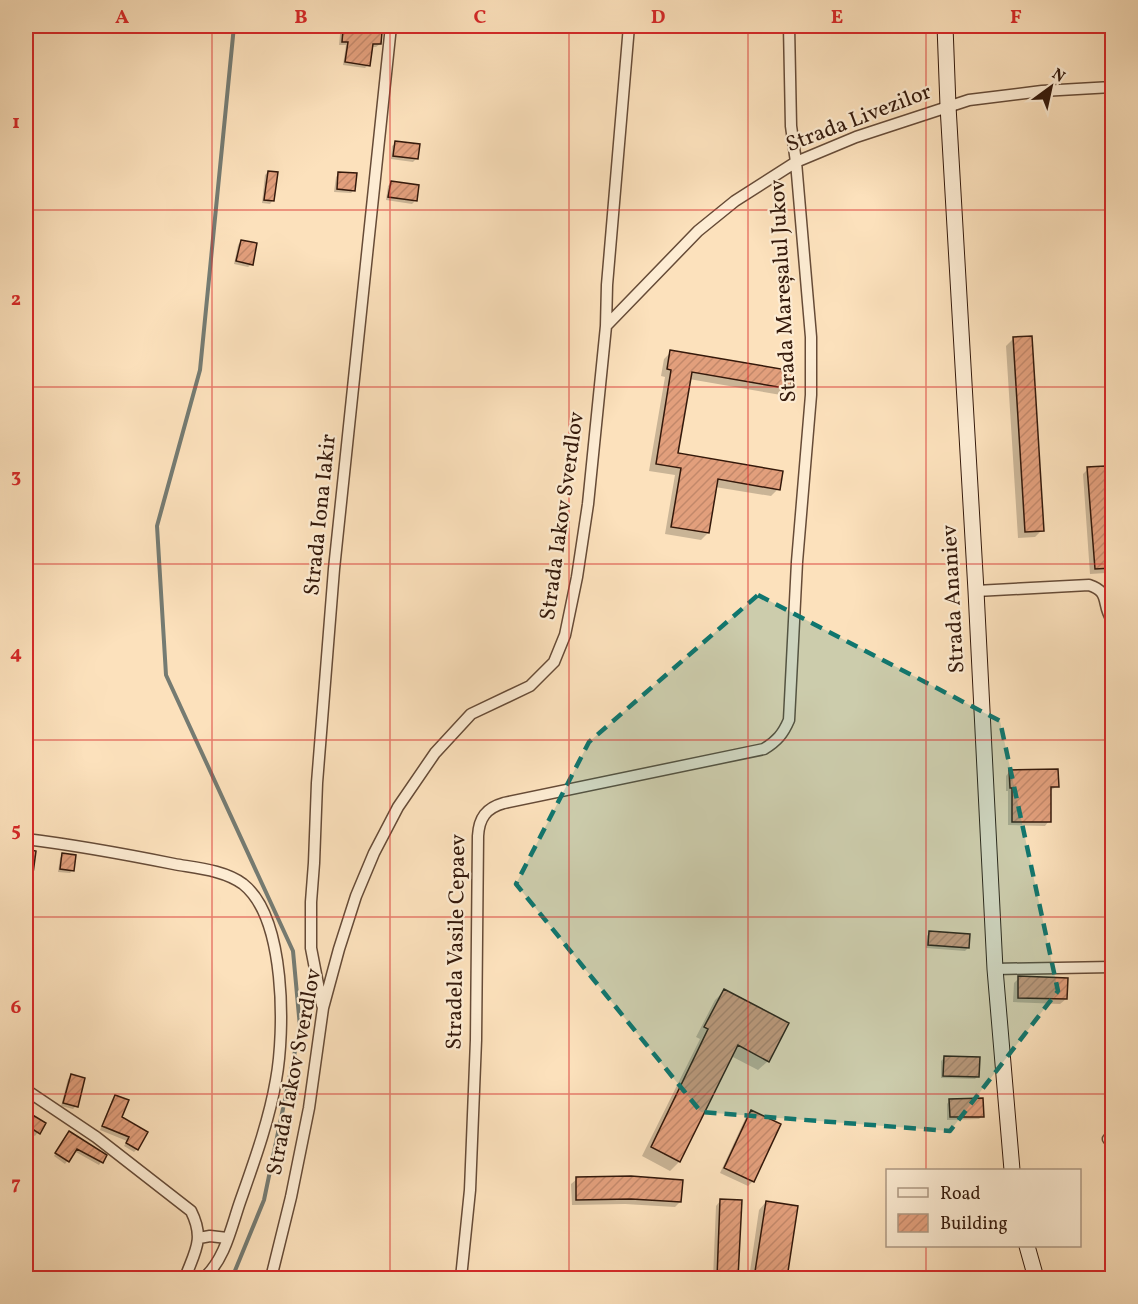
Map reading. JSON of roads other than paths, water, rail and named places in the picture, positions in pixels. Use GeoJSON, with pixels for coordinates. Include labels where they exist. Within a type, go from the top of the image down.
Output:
{"type":"FeatureCollection","features":[{"type":"Feature","properties":{"kind":"street","name":"Strada Iona Iakir"},"geometry":{"type":"LineString","coordinates":[[323,1008],[311,948],[317,783],[334,568],[391,26]]}},
{"type":"Feature","properties":{"kind":"street","name":"Strada Iakov Sverdlov"},"geometry":{"type":"LineString","coordinates":[[272,1278],[309,1108],[323,1008],[356,896],[374,853],[413,783],[435,753],[471,714],[530,686],[554,662],[565,635],[588,504],[606,326],[607,285],[629,26]]}},
{"type":"Feature","properties":{"kind":"street","name":"Strada Mareșalul Jukov"},"geometry":{"type":"LineString","coordinates":[[784,733],[789,720],[797,561],[812,395],[811,337],[791,126],[789,26]]}},
{"type":"Feature","properties":{"kind":"street","name":"Strada Ananiev"},"geometry":{"type":"LineString","coordinates":[[945,26],[995,969],[1012,1169]]}},
{"type":"Feature","properties":{"kind":"street"},"geometry":{"type":"LineString","coordinates":[[1112,87],[1113,65]]}},
{"type":"Feature","properties":{"kind":"street","name":"Strada Livezilor"},"geometry":{"type":"LineString","coordinates":[[606,326],[698,231],[735,201],[796,162],[856,137],[969,100],[1042,91],[1112,87]]}},
{"type":"Feature","properties":{"kind":"street"},"geometry":{"type":"LineString","coordinates":[[976,591],[1089,585],[1098,588],[1105,595],[1106,607],[1113,620]]}},
{"type":"Feature","properties":{"kind":"street","name":"Stradela Vasile Cepaev"},"geometry":{"type":"LineString","coordinates":[[461,1278],[470,1190],[476,1040],[478,824],[484,813],[504,803],[764,749],[776,742],[784,733]]}},
{"type":"Feature","properties":{"kind":"street"},"geometry":{"type":"LineString","coordinates":[[26,839],[90,847],[209,871],[231,878],[244,885],[253,895],[272,933],[280,982],[280,1039],[276,1080],[262,1138],[227,1238],[215,1268],[204,1278]]}},
{"type":"Feature","properties":{"kind":"street"},"geometry":{"type":"LineString","coordinates":[[995,969],[1113,967]]}},
{"type":"Feature","properties":{"kind":"street"},"geometry":{"type":"LineString","coordinates":[[26,1090],[96,1137],[191,1211],[198,1226],[199,1238],[185,1278]]}},
{"type":"Feature","properties":{"kind":"street"},"geometry":{"type":"LineString","coordinates":[[199,1238],[210,1236],[227,1238]]}},
{"type":"Feature","properties":{"kind":"street"},"geometry":{"type":"LineString","coordinates":[[1028,1247],[1036,1278]]}},
{"type":"Feature","properties":{"kind":"waterway"},"geometry":{"type":"LineString","coordinates":[[232,1278],[264,1200],[300,1027],[293,951],[166,675],[157,526],[200,370],[234,26]]}}]}
